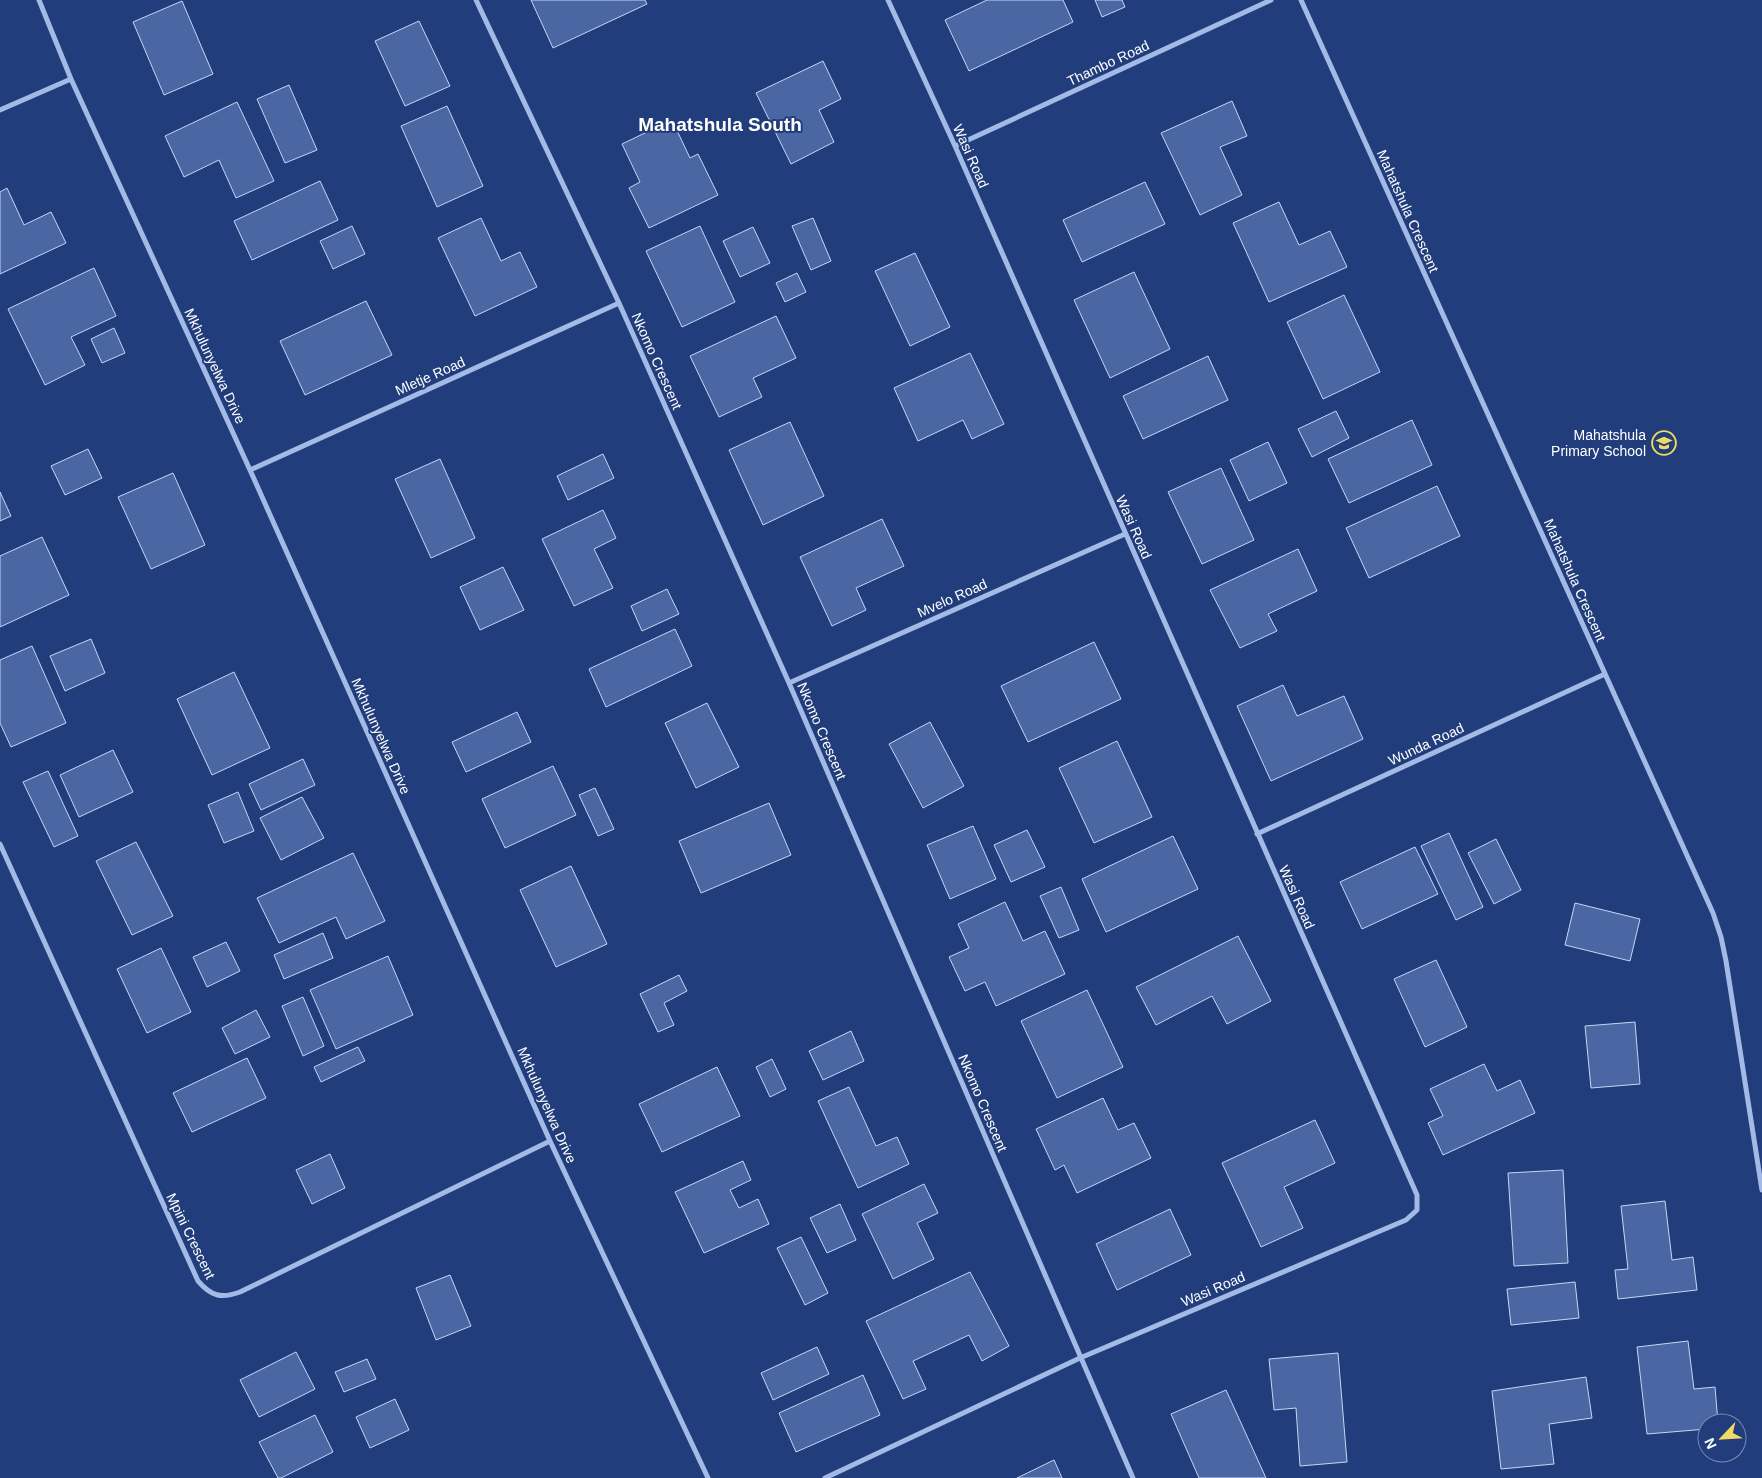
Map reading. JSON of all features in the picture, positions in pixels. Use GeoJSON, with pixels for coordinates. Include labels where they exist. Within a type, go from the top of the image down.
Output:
{"type":"FeatureCollection","features":[{"type":"Feature","properties":{"kind":"street","name":"Mkhulunyelwa Drive"},"geometry":{"type":"LineString","coordinates":[[39,0],[71,79],[250,470],[550,1141],[708,1478]]}},
{"type":"Feature","properties":{"kind":"street","name":"Nkomo Crescent"},"geometry":{"type":"LineString","coordinates":[[476,0],[619,303],[789,683],[1133,1478]]}},
{"type":"Feature","properties":{"kind":"street","name":"Wasi Road"},"geometry":{"type":"LineString","coordinates":[[825,1478],[1080,1358],[1406,1220],[1417,1210],[1413,1186],[955,146],[888,0]]}},
{"type":"Feature","properties":{"kind":"street","name":"Thambo Road"},"geometry":{"type":"LineString","coordinates":[[955,146],[1271,0]]}},
{"type":"Feature","properties":{"kind":"street","name":"Mahatshula Crescent"},"geometry":{"type":"LineString","coordinates":[[1301,0],[1713,913],[1721,937],[1762,1190]]}},
{"type":"Feature","properties":{"kind":"street"},"geometry":{"type":"LineString","coordinates":[[0,110],[71,79]]}},
{"type":"Feature","properties":{"kind":"street","name":"Mletje Road"},"geometry":{"type":"LineString","coordinates":[[250,470],[619,303]]}},
{"type":"Feature","properties":{"kind":"street","name":"Mvelo Road"},"geometry":{"type":"LineString","coordinates":[[789,683],[1125,534]]}},
{"type":"Feature","properties":{"kind":"street","name":"Wunda Road"},"geometry":{"type":"LineString","coordinates":[[1257,834],[1605,674]]}},
{"type":"Feature","properties":{"kind":"street","name":"Mpini Crescent"},"geometry":{"type":"LineString","coordinates":[[0,844],[198,1281],[206,1291],[218,1296],[229,1296],[240,1292],[550,1141]]}},
{"type":"Feature","properties":{"kind":"building"},"geometry":{"type":"Polygon","coordinates":[[[531,0],[645,0],[647,4],[553,48],[531,0]]]}},
{"type":"Feature","properties":{"kind":"building"},"geometry":{"type":"Polygon","coordinates":[[[987,0],[1063,0],[1073,22],[969,71],[945,20],[987,0]]]}},
{"type":"Feature","properties":{"kind":"building"},"geometry":{"type":"Polygon","coordinates":[[[1095,0],[1122,0],[1125,7],[1102,17],[1095,0]]]}},
{"type":"Feature","properties":{"kind":"building"},"geometry":{"type":"Polygon","coordinates":[[[182,1],[213,74],[164,95],[133,22],[182,1]]]}},
{"type":"Feature","properties":{"kind":"building"},"geometry":{"type":"Polygon","coordinates":[[[419,21],[450,86],[405,106],[375,41],[419,21]]]}},
{"type":"Feature","properties":{"kind":"building"},"geometry":{"type":"Polygon","coordinates":[[[823,61],[841,99],[819,110],[834,142],[791,164],[756,93],[823,61]]]}},
{"type":"Feature","properties":{"kind":"building"},"geometry":{"type":"Polygon","coordinates":[[[289,85],[317,150],[285,163],[257,99],[289,85]]]}},
{"type":"Feature","properties":{"kind":"building"},"geometry":{"type":"Polygon","coordinates":[[[1232,101],[1247,136],[1220,147],[1242,195],[1200,215],[1161,133],[1232,101]]]}},
{"type":"Feature","properties":{"kind":"building"},"geometry":{"type":"Polygon","coordinates":[[[237,102],[274,181],[236,198],[219,160],[184,177],[165,136],[237,102]]]}},
{"type":"Feature","properties":{"kind":"building"},"geometry":{"type":"Polygon","coordinates":[[[447,106],[483,186],[437,207],[401,126],[447,106]]]}},
{"type":"Feature","properties":{"kind":"building"},"geometry":{"type":"Polygon","coordinates":[[[672,120],[690,158],[698,154],[718,195],[649,228],[629,188],[640,182],[622,144],[672,120]]]}},
{"type":"Feature","properties":{"kind":"building"},"geometry":{"type":"Polygon","coordinates":[[[320,181],[338,220],[252,260],[234,221],[320,181]]]}},
{"type":"Feature","properties":{"kind":"building"},"geometry":{"type":"Polygon","coordinates":[[[1145,182],[1165,224],[1082,262],[1063,220],[1145,182]]]}},
{"type":"Feature","properties":{"kind":"building"},"geometry":{"type":"Polygon","coordinates":[[[7,188],[24,225],[51,212],[66,243],[0,274],[0,192],[7,188]]]}},
{"type":"Feature","properties":{"kind":"building"},"geometry":{"type":"Polygon","coordinates":[[[1279,202],[1299,245],[1330,231],[1347,267],[1269,302],[1233,223],[1279,202]]]}},
{"type":"Feature","properties":{"kind":"building"},"geometry":{"type":"Polygon","coordinates":[[[481,218],[501,261],[520,252],[537,287],[475,316],[438,238],[481,218]]]}},
{"type":"Feature","properties":{"kind":"building"},"geometry":{"type":"Polygon","coordinates":[[[813,218],[831,261],[811,270],[792,226],[813,218]]]}},
{"type":"Feature","properties":{"kind":"building"},"geometry":{"type":"Polygon","coordinates":[[[352,226],[365,254],[333,269],[320,241],[352,226]]]}},
{"type":"Feature","properties":{"kind":"building"},"geometry":{"type":"Polygon","coordinates":[[[700,226],[735,302],[682,327],[646,251],[700,226]]]}},
{"type":"Feature","properties":{"kind":"building"},"geometry":{"type":"Polygon","coordinates":[[[753,227],[770,263],[740,277],[723,241],[753,227]]]}},
{"type":"Feature","properties":{"kind":"building"},"geometry":{"type":"Polygon","coordinates":[[[915,253],[950,327],[910,346],[875,271],[915,253]]]}},
{"type":"Feature","properties":{"kind":"building"},"geometry":{"type":"Polygon","coordinates":[[[94,268],[116,316],[71,337],[85,365],[45,385],[8,309],[94,268]]]}},
{"type":"Feature","properties":{"kind":"building"},"geometry":{"type":"Polygon","coordinates":[[[1134,272],[1170,349],[1110,378],[1074,300],[1134,272]]]}},
{"type":"Feature","properties":{"kind":"building"},"geometry":{"type":"Polygon","coordinates":[[[797,273],[806,292],[785,302],[776,283],[797,273]]]}},
{"type":"Feature","properties":{"kind":"building"},"geometry":{"type":"Polygon","coordinates":[[[1344,295],[1380,372],[1323,399],[1287,322],[1344,295]]]}},
{"type":"Feature","properties":{"kind":"building"},"geometry":{"type":"Polygon","coordinates":[[[366,301],[392,355],[305,395],[280,341],[366,301]]]}},
{"type":"Feature","properties":{"kind":"building"},"geometry":{"type":"Polygon","coordinates":[[[776,316],[796,358],[753,378],[762,397],[719,417],[690,356],[776,316]]]}},
{"type":"Feature","properties":{"kind":"building"},"geometry":{"type":"Polygon","coordinates":[[[114,328],[125,353],[102,363],[91,339],[114,328]]]}},
{"type":"Feature","properties":{"kind":"building"},"geometry":{"type":"Polygon","coordinates":[[[970,353],[1004,424],[972,439],[963,420],[918,441],[894,388],[970,353]]]}},
{"type":"Feature","properties":{"kind":"building"},"geometry":{"type":"Polygon","coordinates":[[[1208,356],[1228,400],[1143,439],[1123,396],[1208,356]]]}},
{"type":"Feature","properties":{"kind":"building"},"geometry":{"type":"Polygon","coordinates":[[[1336,411],[1349,438],[1312,457],[1298,429],[1336,411]]]}},
{"type":"Feature","properties":{"kind":"building"},"geometry":{"type":"Polygon","coordinates":[[[1412,420],[1432,465],[1349,503],[1328,459],[1412,420]]]}},
{"type":"Feature","properties":{"kind":"building"},"geometry":{"type":"Polygon","coordinates":[[[790,422],[824,496],[763,525],[729,450],[790,422]]]}},
{"type":"Feature","properties":{"kind":"building"},"geometry":{"type":"Polygon","coordinates":[[[1268,442],[1287,483],[1249,501],[1230,460],[1268,442]]]}},
{"type":"Feature","properties":{"kind":"building"},"geometry":{"type":"Polygon","coordinates":[[[88,449],[102,478],[65,495],[51,466],[88,449]]]}},
{"type":"Feature","properties":{"kind":"building"},"geometry":{"type":"Polygon","coordinates":[[[603,454],[614,478],[568,500],[557,476],[603,454]]]}},
{"type":"Feature","properties":{"kind":"building"},"geometry":{"type":"Polygon","coordinates":[[[440,459],[475,538],[431,558],[395,479],[440,459]]]}},
{"type":"Feature","properties":{"kind":"building"},"geometry":{"type":"Polygon","coordinates":[[[1221,468],[1254,540],[1202,564],[1168,492],[1221,468]]]}},
{"type":"Feature","properties":{"kind":"building"},"geometry":{"type":"Polygon","coordinates":[[[173,473],[205,545],[151,569],[118,497],[173,473]]]}},
{"type":"Feature","properties":{"kind":"building"},"geometry":{"type":"Polygon","coordinates":[[[1437,486],[1460,536],[1369,578],[1346,528],[1437,486]]]}},
{"type":"Feature","properties":{"kind":"building"},"geometry":{"type":"Polygon","coordinates":[[[0,492],[11,516],[0,521],[0,492]]]}},
{"type":"Feature","properties":{"kind":"building"},"geometry":{"type":"Polygon","coordinates":[[[603,510],[616,538],[594,549],[613,588],[574,606],[542,539],[603,510]]]}},
{"type":"Feature","properties":{"kind":"building"},"geometry":{"type":"Polygon","coordinates":[[[882,519],[904,566],[856,588],[866,610],[832,626],[800,557],[882,519]]]}},
{"type":"Feature","properties":{"kind":"building"},"geometry":{"type":"Polygon","coordinates":[[[42,537],[69,595],[0,627],[0,556],[42,537]]]}},
{"type":"Feature","properties":{"kind":"building"},"geometry":{"type":"Polygon","coordinates":[[[1298,549],[1317,591],[1268,614],[1277,631],[1240,648],[1210,590],[1298,549]]]}},
{"type":"Feature","properties":{"kind":"building"},"geometry":{"type":"Polygon","coordinates":[[[503,567],[524,610],[480,630],[460,587],[503,567]]]}},
{"type":"Feature","properties":{"kind":"building"},"geometry":{"type":"Polygon","coordinates":[[[667,589],[679,614],[642,631],[631,606],[667,589]]]}},
{"type":"Feature","properties":{"kind":"building"},"geometry":{"type":"Polygon","coordinates":[[[675,629],[692,666],[606,707],[589,669],[675,629]]]}},
{"type":"Feature","properties":{"kind":"building"},"geometry":{"type":"Polygon","coordinates":[[[91,639],[105,673],[65,691],[50,656],[91,639]]]}},
{"type":"Feature","properties":{"kind":"building"},"geometry":{"type":"Polygon","coordinates":[[[1094,642],[1121,699],[1028,742],[1001,686],[1094,642]]]}},
{"type":"Feature","properties":{"kind":"building"},"geometry":{"type":"Polygon","coordinates":[[[32,646],[66,723],[11,747],[0,723],[0,660],[32,646]]]}},
{"type":"Feature","properties":{"kind":"building"},"geometry":{"type":"Polygon","coordinates":[[[234,672],[270,748],[212,775],[177,699],[234,672]]]}},
{"type":"Feature","properties":{"kind":"building"},"geometry":{"type":"Polygon","coordinates":[[[1283,685],[1297,716],[1344,696],[1363,739],[1271,781],[1237,706],[1283,685]]]}},
{"type":"Feature","properties":{"kind":"building"},"geometry":{"type":"Polygon","coordinates":[[[707,703],[739,767],[696,788],[665,723],[707,703]]]}},
{"type":"Feature","properties":{"kind":"building"},"geometry":{"type":"Polygon","coordinates":[[[517,712],[531,742],[466,772],[452,742],[517,712]]]}},
{"type":"Feature","properties":{"kind":"building"},"geometry":{"type":"Polygon","coordinates":[[[930,722],[964,786],[923,808],[889,744],[930,722]]]}},
{"type":"Feature","properties":{"kind":"building"},"geometry":{"type":"Polygon","coordinates":[[[1117,741],[1152,817],[1094,843],[1059,768],[1117,741]]]}},
{"type":"Feature","properties":{"kind":"building"},"geometry":{"type":"Polygon","coordinates":[[[113,750],[133,792],[79,817],[60,775],[113,750]]]}},
{"type":"Feature","properties":{"kind":"building"},"geometry":{"type":"Polygon","coordinates":[[[303,759],[315,785],[261,810],[249,784],[303,759]]]}},
{"type":"Feature","properties":{"kind":"building"},"geometry":{"type":"Polygon","coordinates":[[[553,766],[576,815],[505,848],[482,799],[553,766]]]}},
{"type":"Feature","properties":{"kind":"building"},"geometry":{"type":"Polygon","coordinates":[[[48,771],[78,836],[54,847],[23,782],[48,771]]]}},
{"type":"Feature","properties":{"kind":"building"},"geometry":{"type":"Polygon","coordinates":[[[595,788],[614,829],[598,836],[579,795],[595,788]]]}},
{"type":"Feature","properties":{"kind":"building"},"geometry":{"type":"Polygon","coordinates":[[[238,792],[254,831],[224,843],[208,805],[238,792]]]}},
{"type":"Feature","properties":{"kind":"building"},"geometry":{"type":"Polygon","coordinates":[[[302,797],[324,838],[281,860],[260,818],[302,797]]]}},
{"type":"Feature","properties":{"kind":"building"},"geometry":{"type":"Polygon","coordinates":[[[769,803],[791,855],[701,893],[679,841],[769,803]]]}},
{"type":"Feature","properties":{"kind":"building"},"geometry":{"type":"Polygon","coordinates":[[[973,826],[996,879],[950,899],[927,845],[973,826]]]}},
{"type":"Feature","properties":{"kind":"building"},"geometry":{"type":"Polygon","coordinates":[[[1027,830],[1045,867],[1011,882],[994,845],[1027,830]]]}},
{"type":"Feature","properties":{"kind":"building"},"geometry":{"type":"Polygon","coordinates":[[[1449,833],[1483,907],[1456,920],[1421,846],[1449,833]]]}},
{"type":"Feature","properties":{"kind":"building"},"geometry":{"type":"Polygon","coordinates":[[[1173,836],[1198,889],[1106,932],[1082,879],[1173,836]]]}},
{"type":"Feature","properties":{"kind":"building"},"geometry":{"type":"Polygon","coordinates":[[[1496,839],[1521,890],[1494,904],[1468,853],[1496,839]]]}},
{"type":"Feature","properties":{"kind":"building"},"geometry":{"type":"Polygon","coordinates":[[[136,842],[173,916],[132,935],[96,861],[136,842]]]}},
{"type":"Feature","properties":{"kind":"building"},"geometry":{"type":"Polygon","coordinates":[[[1415,847],[1438,894],[1362,929],[1340,882],[1415,847]]]}},
{"type":"Feature","properties":{"kind":"building"},"geometry":{"type":"Polygon","coordinates":[[[353,853],[385,921],[346,939],[336,917],[279,943],[257,898],[353,853]]]}},
{"type":"Feature","properties":{"kind":"building"},"geometry":{"type":"Polygon","coordinates":[[[571,866],[607,944],[556,967],[520,890],[571,866]]]}},
{"type":"Feature","properties":{"kind":"building"},"geometry":{"type":"Polygon","coordinates":[[[1061,887],[1079,930],[1059,938],[1040,896],[1061,887]]]}},
{"type":"Feature","properties":{"kind":"building"},"geometry":{"type":"Polygon","coordinates":[[[1005,902],[1023,941],[1045,931],[1065,974],[996,1006],[985,982],[965,991],[949,957],[969,948],[958,924],[1005,902]]]}},
{"type":"Feature","properties":{"kind":"building"},"geometry":{"type":"Polygon","coordinates":[[[1575,903],[1640,919],[1630,961],[1565,945],[1575,903]]]}},
{"type":"Feature","properties":{"kind":"building"},"geometry":{"type":"Polygon","coordinates":[[[323,933],[333,958],[284,979],[274,955],[323,933]]]}},
{"type":"Feature","properties":{"kind":"building"},"geometry":{"type":"Polygon","coordinates":[[[1238,936],[1271,1001],[1227,1024],[1212,996],[1156,1025],[1136,987],[1238,936]]]}},
{"type":"Feature","properties":{"kind":"building"},"geometry":{"type":"Polygon","coordinates":[[[226,942],[240,971],[207,987],[193,957],[226,942]]]}},
{"type":"Feature","properties":{"kind":"building"},"geometry":{"type":"Polygon","coordinates":[[[161,948],[191,1012],[147,1033],[117,969],[161,948]]]}},
{"type":"Feature","properties":{"kind":"building"},"geometry":{"type":"Polygon","coordinates":[[[388,956],[413,1015],[336,1049],[310,990],[388,956]]]}},
{"type":"Feature","properties":{"kind":"building"},"geometry":{"type":"Polygon","coordinates":[[[1436,960],[1467,1027],[1425,1047],[1394,979],[1436,960]]]}},
{"type":"Feature","properties":{"kind":"building"},"geometry":{"type":"Polygon","coordinates":[[[679,975],[687,991],[664,1003],[674,1025],[658,1032],[640,994],[679,975]]]}},
{"type":"Feature","properties":{"kind":"building"},"geometry":{"type":"Polygon","coordinates":[[[1087,990],[1123,1067],[1057,1098],[1021,1021],[1087,990]]]}},
{"type":"Feature","properties":{"kind":"building"},"geometry":{"type":"Polygon","coordinates":[[[303,997],[324,1046],[303,1056],[282,1006],[303,997]]]}},
{"type":"Feature","properties":{"kind":"building"},"geometry":{"type":"Polygon","coordinates":[[[256,1010],[270,1037],[235,1054],[222,1028],[256,1010]]]}},
{"type":"Feature","properties":{"kind":"building"},"geometry":{"type":"Polygon","coordinates":[[[1635,1022],[1640,1084],[1591,1088],[1585,1026],[1635,1022]]]}},
{"type":"Feature","properties":{"kind":"building"},"geometry":{"type":"Polygon","coordinates":[[[851,1031],[864,1061],[823,1080],[809,1051],[851,1031]]]}},
{"type":"Feature","properties":{"kind":"building"},"geometry":{"type":"Polygon","coordinates":[[[358,1047],[365,1061],[321,1082],[314,1067],[358,1047]]]}},
{"type":"Feature","properties":{"kind":"building"},"geometry":{"type":"Polygon","coordinates":[[[247,1058],[266,1098],[192,1132],[173,1093],[247,1058]]]}},
{"type":"Feature","properties":{"kind":"building"},"geometry":{"type":"Polygon","coordinates":[[[772,1059],[786,1089],[770,1097],[756,1067],[772,1059]]]}},
{"type":"Feature","properties":{"kind":"building"},"geometry":{"type":"Polygon","coordinates":[[[1484,1064],[1497,1091],[1520,1080],[1535,1113],[1443,1155],[1428,1123],[1443,1116],[1430,1089],[1484,1064]]]}},
{"type":"Feature","properties":{"kind":"building"},"geometry":{"type":"Polygon","coordinates":[[[717,1067],[740,1116],[662,1152],[639,1104],[717,1067]]]}},
{"type":"Feature","properties":{"kind":"building"},"geometry":{"type":"Polygon","coordinates":[[[849,1087],[876,1146],[897,1137],[909,1164],[858,1188],[818,1101],[849,1087]]]}},
{"type":"Feature","properties":{"kind":"building"},"geometry":{"type":"Polygon","coordinates":[[[1103,1098],[1118,1130],[1134,1123],[1151,1158],[1077,1193],[1064,1165],[1055,1170],[1036,1129],[1103,1098]]]}},
{"type":"Feature","properties":{"kind":"building"},"geometry":{"type":"Polygon","coordinates":[[[1315,1120],[1335,1163],[1284,1187],[1303,1228],[1261,1247],[1222,1163],[1315,1120]]]}},
{"type":"Feature","properties":{"kind":"building"},"geometry":{"type":"Polygon","coordinates":[[[330,1154],[345,1188],[312,1204],[296,1170],[330,1154]]]}},
{"type":"Feature","properties":{"kind":"building"},"geometry":{"type":"Polygon","coordinates":[[[743,1161],[751,1180],[730,1190],[739,1208],[758,1199],[769,1224],[704,1253],[675,1192],[743,1161]]]}},
{"type":"Feature","properties":{"kind":"building"},"geometry":{"type":"Polygon","coordinates":[[[1563,1170],[1568,1263],[1514,1266],[1508,1173],[1563,1170]]]}},
{"type":"Feature","properties":{"kind":"building"},"geometry":{"type":"Polygon","coordinates":[[[924,1184],[938,1213],[917,1223],[934,1259],[893,1279],[862,1214],[924,1184]]]}},
{"type":"Feature","properties":{"kind":"building"},"geometry":{"type":"Polygon","coordinates":[[[1665,1201],[1672,1260],[1693,1257],[1697,1290],[1618,1299],[1615,1270],[1628,1269],[1621,1206],[1665,1201]]]}},
{"type":"Feature","properties":{"kind":"building"},"geometry":{"type":"Polygon","coordinates":[[[840,1204],[856,1240],[827,1253],[810,1218],[840,1204]]]}},
{"type":"Feature","properties":{"kind":"building"},"geometry":{"type":"Polygon","coordinates":[[[1170,1209],[1191,1255],[1117,1290],[1096,1244],[1170,1209]]]}},
{"type":"Feature","properties":{"kind":"building"},"geometry":{"type":"Polygon","coordinates":[[[801,1237],[828,1293],[805,1305],[777,1248],[801,1237]]]}},
{"type":"Feature","properties":{"kind":"building"},"geometry":{"type":"Polygon","coordinates":[[[970,1272],[1009,1346],[982,1361],[969,1335],[913,1361],[926,1389],[903,1399],[866,1321],[970,1272]]]}},
{"type":"Feature","properties":{"kind":"building"},"geometry":{"type":"Polygon","coordinates":[[[450,1275],[471,1326],[436,1340],[416,1288],[450,1275]]]}},
{"type":"Feature","properties":{"kind":"building"},"geometry":{"type":"Polygon","coordinates":[[[1575,1282],[1579,1318],[1511,1325],[1507,1289],[1575,1282]]]}},
{"type":"Feature","properties":{"kind":"building"},"geometry":{"type":"Polygon","coordinates":[[[1688,1341],[1694,1389],[1715,1387],[1717,1413],[1697,1413],[1697,1430],[1647,1434],[1637,1347],[1688,1341]]]}},
{"type":"Feature","properties":{"kind":"building"},"geometry":{"type":"Polygon","coordinates":[[[817,1347],[829,1374],[773,1400],[761,1373],[817,1347]]]}},
{"type":"Feature","properties":{"kind":"building"},"geometry":{"type":"Polygon","coordinates":[[[296,1352],[315,1389],[259,1417],[240,1380],[296,1352]]]}},
{"type":"Feature","properties":{"kind":"building"},"geometry":{"type":"Polygon","coordinates":[[[1338,1353],[1347,1462],[1300,1466],[1296,1408],[1274,1410],[1269,1359],[1338,1353]]]}},
{"type":"Feature","properties":{"kind":"building"},"geometry":{"type":"Polygon","coordinates":[[[367,1359],[376,1379],[344,1392],[335,1372],[367,1359]]]}},
{"type":"Feature","properties":{"kind":"building"},"geometry":{"type":"Polygon","coordinates":[[[863,1375],[880,1415],[796,1452],[779,1413],[863,1375]]]}},
{"type":"Feature","properties":{"kind":"building"},"geometry":{"type":"Polygon","coordinates":[[[1586,1377],[1592,1418],[1549,1424],[1554,1464],[1501,1469],[1492,1391],[1586,1377]]]}},
{"type":"Feature","properties":{"kind":"building"},"geometry":{"type":"Polygon","coordinates":[[[1226,1390],[1266,1478],[1199,1478],[1171,1414],[1226,1390]]]}},
{"type":"Feature","properties":{"kind":"building"},"geometry":{"type":"Polygon","coordinates":[[[395,1399],[409,1430],[370,1448],[356,1417],[395,1399]]]}},
{"type":"Feature","properties":{"kind":"building"},"geometry":{"type":"Polygon","coordinates":[[[315,1415],[333,1452],[278,1478],[259,1442],[315,1415]]]}},
{"type":"Feature","properties":{"kind":"building"},"geometry":{"type":"Polygon","coordinates":[[[1054,1460],[1062,1478],[1017,1478],[1054,1460]]]}},
{"type":"Feature","properties":{"kind":"place","name":"Mahatshula Primary School"},"geometry":{"type":"Point","coordinates":[1664,443]}},
{"type":"Feature","properties":{"kind":"district","name":"Mahatshula South"},"geometry":{"type":"Point","coordinates":[720,124]}}]}
